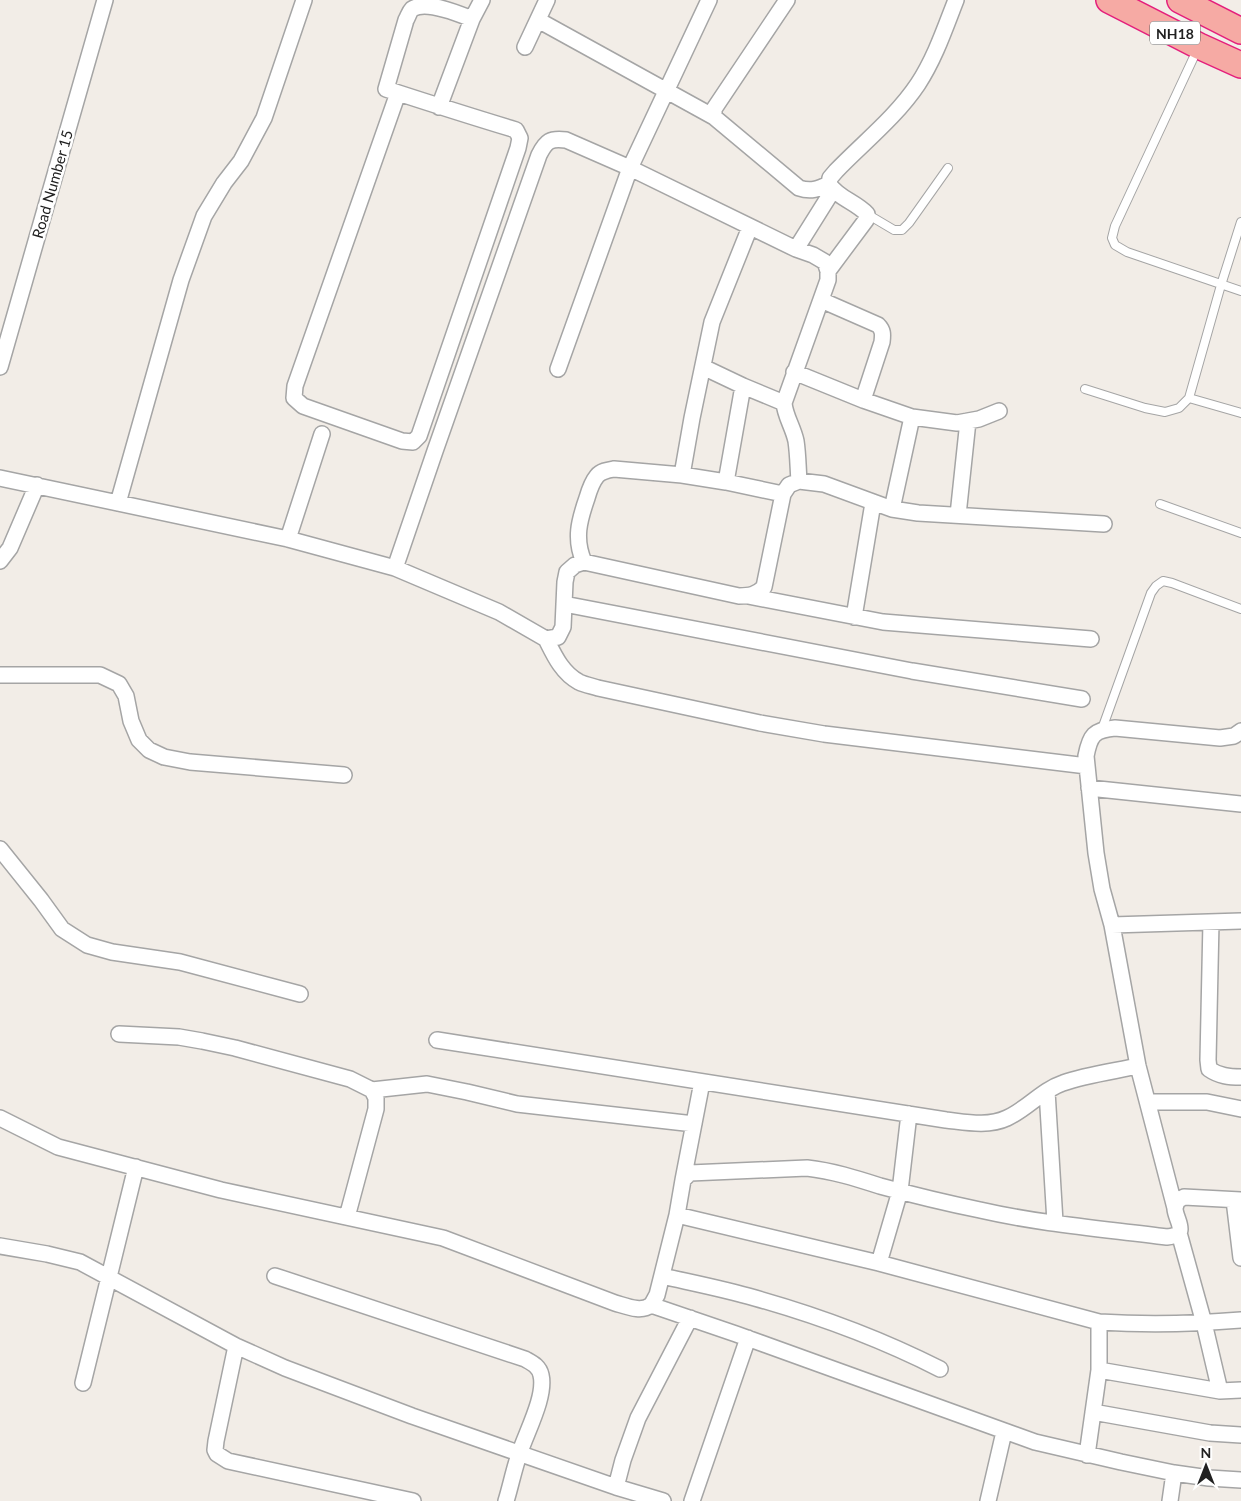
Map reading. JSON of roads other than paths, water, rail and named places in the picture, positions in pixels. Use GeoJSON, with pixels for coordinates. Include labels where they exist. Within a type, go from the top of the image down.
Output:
{"type":"FeatureCollection","features":[{"type":"Feature","properties":{"kind":"highway","name":"NH18"},"geometry":{"type":"LineString","coordinates":[[1109,0],[1199,46],[1241,65]]}},
{"type":"Feature","properties":{"kind":"highway"},"geometry":{"type":"LineString","coordinates":[[1153,22],[1166,0]]}},
{"type":"Feature","properties":{"kind":"highway","name":"NH18"},"geometry":{"type":"LineString","coordinates":[[1180,0],[1241,31]]}},
{"type":"Feature","properties":{"kind":"street","name":"Road Number 15"},"geometry":{"type":"LineString","coordinates":[[0,367],[105,0]]}},
{"type":"Feature","properties":{"kind":"street"},"geometry":{"type":"LineString","coordinates":[[118,503],[181,280],[204,216],[224,183],[241,161],[264,118],[304,0]]}},
{"type":"Feature","properties":{"kind":"street"},"geometry":{"type":"LineString","coordinates":[[439,107],[472,19],[482,0]]}},
{"type":"Feature","properties":{"kind":"street"},"geometry":{"type":"LineString","coordinates":[[525,47],[547,0]]}},
{"type":"Feature","properties":{"kind":"street"},"geometry":{"type":"LineString","coordinates":[[558,369],[630,168],[709,0]]}},
{"type":"Feature","properties":{"kind":"street"},"geometry":{"type":"LineString","coordinates":[[714,117],[714,109],[787,0]]}},
{"type":"Feature","properties":{"kind":"street"},"geometry":{"type":"LineString","coordinates":[[796,249],[831,187],[830,178],[892,115],[917,85],[933,58],[956,0]]}},
{"type":"Feature","properties":{"kind":"street"},"geometry":{"type":"LineString","coordinates":[[398,93],[295,386],[294,398],[303,406],[402,441],[414,442],[419,436],[520,138],[516,130],[386,89],[406,20],[412,9],[421,4],[436,5],[472,19]]}},
{"type":"Feature","properties":{"kind":"street"},"geometry":{"type":"LineString","coordinates":[[538,20],[714,117],[799,188],[816,190],[831,187],[862,209],[867,214],[866,220],[828,271]]}},
{"type":"Feature","properties":{"kind":"street"},"geometry":{"type":"LineString","coordinates":[[395,568],[536,164],[545,145],[555,139],[566,140],[630,168],[825,262],[828,280],[784,403],[784,412],[796,442],[799,481]]}},
{"type":"Feature","properties":{"kind":"street"},"geometry":{"type":"LineString","coordinates":[[682,475],[712,322],[750,227]]}},
{"type":"Feature","properties":{"kind":"street"},"geometry":{"type":"LineString","coordinates":[[821,300],[878,324],[882,328],[882,342],[863,400]]}},
{"type":"Feature","properties":{"kind":"street"},"geometry":{"type":"LineString","coordinates":[[703,367],[784,403]]}},
{"type":"Feature","properties":{"kind":"street"},"geometry":{"type":"LineString","coordinates":[[794,372],[863,400],[912,417],[958,423],[978,419],[999,411]]}},
{"type":"Feature","properties":{"kind":"street"},"geometry":{"type":"LineString","coordinates":[[726,482],[743,386]]}},
{"type":"Feature","properties":{"kind":"street"},"geometry":{"type":"LineString","coordinates":[[892,509],[912,417]]}},
{"type":"Feature","properties":{"kind":"street"},"geometry":{"type":"LineString","coordinates":[[958,515],[968,421]]}},
{"type":"Feature","properties":{"kind":"street"},"geometry":{"type":"LineString","coordinates":[[288,539],[322,434]]}},
{"type":"Feature","properties":{"kind":"street"},"geometry":{"type":"LineString","coordinates":[[584,562],[579,550],[579,526],[591,485],[596,476],[605,470],[614,469],[682,475],[783,494]]}},
{"type":"Feature","properties":{"kind":"street"},"geometry":{"type":"LineString","coordinates":[[0,478],[288,539],[395,568],[499,612],[546,639],[556,660],[570,676],[580,683],[598,688],[824,734],[1087,766]]}},
{"type":"Feature","properties":{"kind":"street"},"geometry":{"type":"LineString","coordinates":[[748,596],[758,594],[764,587],[783,494],[789,485],[799,481],[824,484],[892,509],[918,513],[1104,524]]}},
{"type":"Feature","properties":{"kind":"street"},"geometry":{"type":"LineString","coordinates":[[0,561],[10,548],[37,485]]}},
{"type":"Feature","properties":{"kind":"street"},"geometry":{"type":"LineString","coordinates":[[854,617],[873,503]]}},
{"type":"Feature","properties":{"kind":"street"},"geometry":{"type":"LineString","coordinates":[[546,639],[558,637],[563,627],[567,572],[575,565],[584,562],[739,596],[748,596],[883,622],[1091,639]]}},
{"type":"Feature","properties":{"kind":"street"},"geometry":{"type":"LineString","coordinates":[[564,604],[912,671],[1082,699]]}},
{"type":"Feature","properties":{"kind":"street"},"geometry":{"type":"LineString","coordinates":[[0,675],[100,675],[109,679],[118,684],[126,696],[131,721],[139,740],[150,750],[164,757],[190,762],[344,775]]}},
{"type":"Feature","properties":{"kind":"street"},"geometry":{"type":"LineString","coordinates":[[1220,1391],[1179,1232],[1180,1226],[1138,1066],[1112,925],[1096,854],[1086,756],[1088,744],[1093,734],[1102,729],[1115,728],[1220,738],[1234,736],[1241,731]]}},
{"type":"Feature","properties":{"kind":"street"},"geometry":{"type":"LineString","coordinates":[[1089,788],[1241,804]]}},
{"type":"Feature","properties":{"kind":"street"},"geometry":{"type":"LineString","coordinates":[[0,849],[41,900],[62,930],[87,945],[112,952],[180,962],[300,994]]}},
{"type":"Feature","properties":{"kind":"street"},"geometry":{"type":"LineString","coordinates":[[1112,925],[1241,921]]}},
{"type":"Feature","properties":{"kind":"street"},"geometry":{"type":"LineString","coordinates":[[1211,922],[1209,1069],[1228,1077],[1241,1078]]}},
{"type":"Feature","properties":{"kind":"street"},"geometry":{"type":"LineString","coordinates":[[118,1034],[202,1040],[350,1079],[372,1090],[427,1084],[517,1104],[694,1124]]}},
{"type":"Feature","properties":{"kind":"street"},"geometry":{"type":"LineString","coordinates":[[437,1040],[976,1123],[996,1122],[1008,1118],[1062,1083],[1138,1066]]}},
{"type":"Feature","properties":{"kind":"street"},"geometry":{"type":"LineString","coordinates":[[0,1118],[58,1147],[222,1190],[443,1238],[615,1303],[642,1309],[651,1304],[657,1294],[662,1276],[677,1215],[702,1082]]}},
{"type":"Feature","properties":{"kind":"street"},"geometry":{"type":"LineString","coordinates":[[347,1217],[376,1109],[376,1098],[372,1090]]}},
{"type":"Feature","properties":{"kind":"street"},"geometry":{"type":"LineString","coordinates":[[1047,1091],[1055,1222]]}},
{"type":"Feature","properties":{"kind":"street"},"geometry":{"type":"LineString","coordinates":[[1148,1102],[1207,1102],[1241,1108]]}},
{"type":"Feature","properties":{"kind":"street"},"geometry":{"type":"LineString","coordinates":[[879,1263],[900,1191],[909,1114]]}},
{"type":"Feature","properties":{"kind":"street"},"geometry":{"type":"LineString","coordinates":[[83,1383],[136,1167]]}},
{"type":"Feature","properties":{"kind":"street"},"geometry":{"type":"LineString","coordinates":[[683,1180],[690,1173],[807,1168],[840,1173],[900,1191],[1014,1217],[1167,1236],[1174,1236],[1179,1232]]}},
{"type":"Feature","properties":{"kind":"street"},"geometry":{"type":"LineString","coordinates":[[1175,1208],[1178,1201],[1184,1198],[1238,1200],[1241,1258]]}},
{"type":"Feature","properties":{"kind":"street"},"geometry":{"type":"LineString","coordinates":[[677,1215],[879,1263],[1099,1322],[1133,1324],[1204,1323],[1241,1320]]}},
{"type":"Feature","properties":{"kind":"street"},"geometry":{"type":"LineString","coordinates":[[0,1246],[80,1262],[236,1346],[285,1368],[519,1454],[657,1500]]}},
{"type":"Feature","properties":{"kind":"street"},"geometry":{"type":"LineString","coordinates":[[275,1276],[525,1359],[538,1366],[542,1386],[540,1396],[519,1454],[506,1501]]}},
{"type":"Feature","properties":{"kind":"street"},"geometry":{"type":"LineString","coordinates":[[662,1276],[756,1298],[816,1317],[878,1339],[940,1369]]}},
{"type":"Feature","properties":{"kind":"street"},"geometry":{"type":"LineString","coordinates":[[651,1304],[1035,1442],[1174,1473],[1241,1480]]}},
{"type":"Feature","properties":{"kind":"street"},"geometry":{"type":"LineString","coordinates":[[616,1487],[625,1452],[638,1418],[690,1318]]}},
{"type":"Feature","properties":{"kind":"street"},"geometry":{"type":"LineString","coordinates":[[1087,1455],[1099,1370],[1099,1322]]}},
{"type":"Feature","properties":{"kind":"street"},"geometry":{"type":"LineString","coordinates":[[692,1501],[748,1338]]}},
{"type":"Feature","properties":{"kind":"street"},"geometry":{"type":"LineString","coordinates":[[236,1346],[216,1441],[215,1450],[217,1454],[228,1460],[412,1501]]}},
{"type":"Feature","properties":{"kind":"street"},"geometry":{"type":"LineString","coordinates":[[1099,1370],[1220,1391],[1241,1390]]}},
{"type":"Feature","properties":{"kind":"street"},"geometry":{"type":"LineString","coordinates":[[1093,1412],[1210,1433],[1241,1435]]}},
{"type":"Feature","properties":{"kind":"street"},"geometry":{"type":"LineString","coordinates":[[988,1501],[1004,1432]]}},
{"type":"Feature","properties":{"kind":"street"},"geometry":{"type":"LineString","coordinates":[[1170,1501],[1174,1473]]}},
{"type":"Feature","properties":{"kind":"lane"},"geometry":{"type":"LineString","coordinates":[[1199,46],[1112,238],[1116,245],[1127,252],[1241,291]]}},
{"type":"Feature","properties":{"kind":"lane"},"geometry":{"type":"LineString","coordinates":[[867,214],[894,230],[902,230],[948,168]]}},
{"type":"Feature","properties":{"kind":"lane"},"geometry":{"type":"LineString","coordinates":[[1085,389],[1145,408],[1165,412],[1179,408],[1189,398],[1241,222]]}},
{"type":"Feature","properties":{"kind":"lane"},"geometry":{"type":"LineString","coordinates":[[1189,398],[1241,413]]}},
{"type":"Feature","properties":{"kind":"lane"},"geometry":{"type":"LineString","coordinates":[[1160,504],[1241,533]]}},
{"type":"Feature","properties":{"kind":"lane"},"geometry":{"type":"LineString","coordinates":[[1102,729],[1151,593],[1156,586],[1163,581],[1172,583],[1241,610]]}}]}
